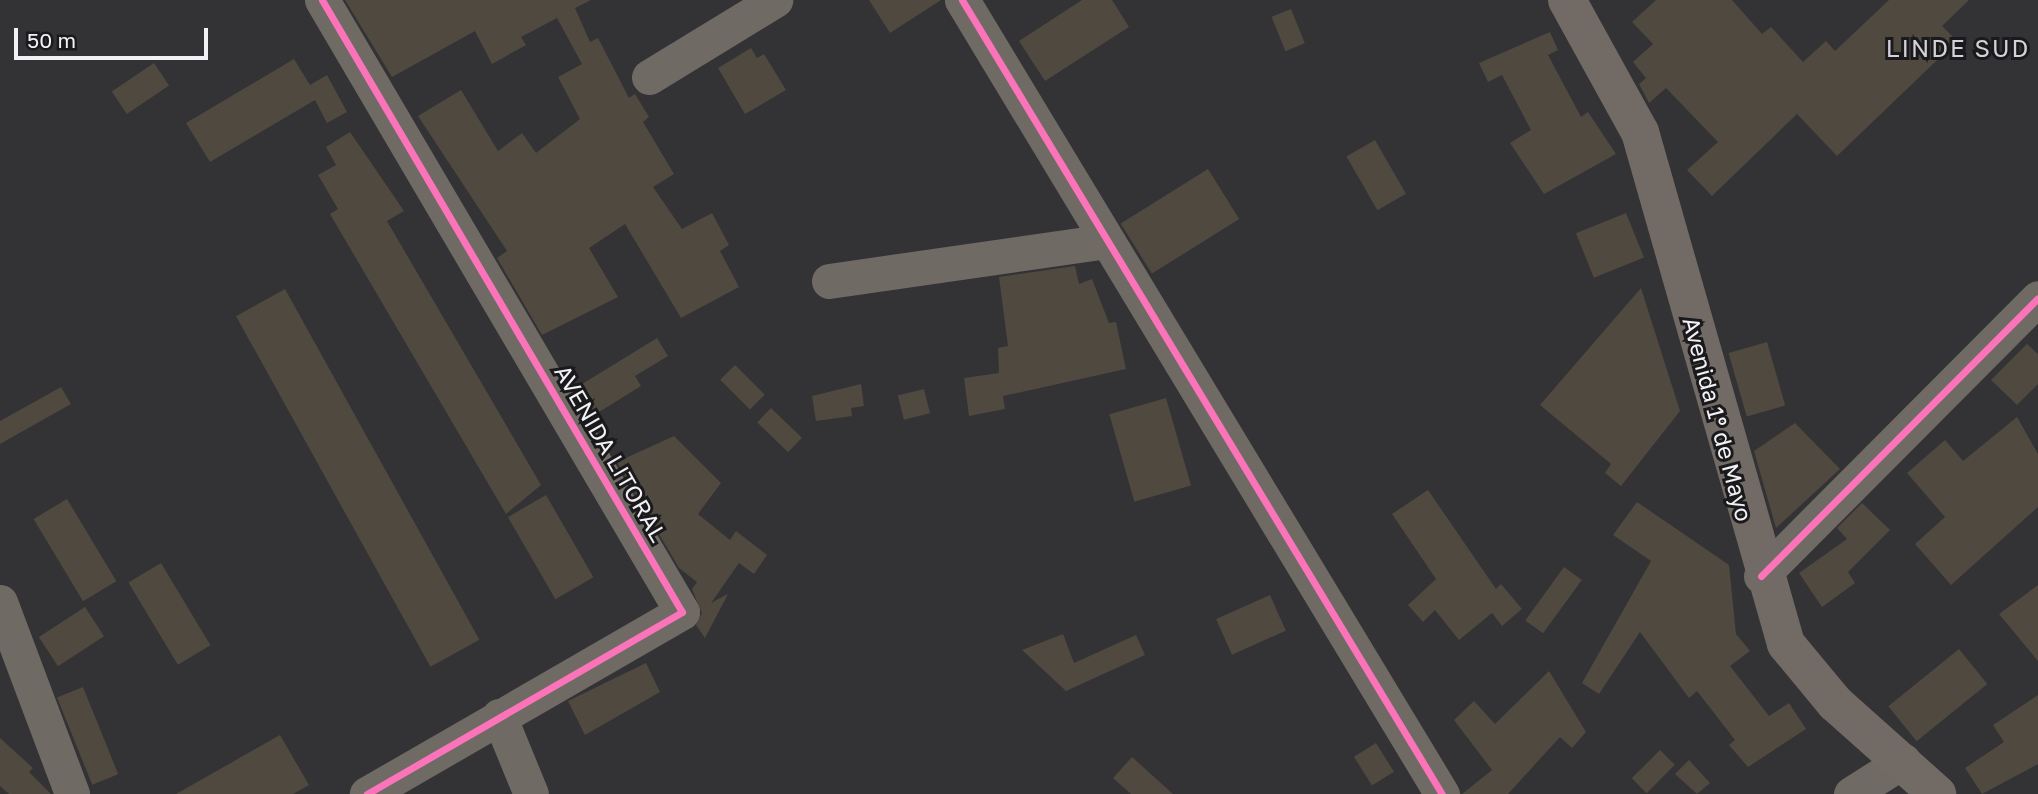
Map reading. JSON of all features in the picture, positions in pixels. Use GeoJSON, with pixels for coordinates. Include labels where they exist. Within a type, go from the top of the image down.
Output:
{"type":"FeatureCollection","features":[{"type":"Feature","properties":{"kind":"main road","name":"Avenida 1º de Mayo"},"geometry":{"type":"LineString","coordinates":[[1567,0],[1640,132],[1761,576],[1786,644],[1835,703],[1937,794]]}},
{"type":"Feature","properties":{"kind":"street","name":"AVENIDA LITORAL"},"geometry":{"type":"LineString","coordinates":[[322,0],[682,612],[367,794]]}},
{"type":"Feature","properties":{"kind":"street"},"geometry":{"type":"LineString","coordinates":[[649,77],[775,0]]}},
{"type":"Feature","properties":{"kind":"street"},"geometry":{"type":"LineString","coordinates":[[962,0],[1105,241],[1443,794]]}},
{"type":"Feature","properties":{"kind":"street"},"geometry":{"type":"LineString","coordinates":[[829,281],[1105,241]]}},
{"type":"Feature","properties":{"kind":"street"},"geometry":{"type":"LineString","coordinates":[[1761,576],[2038,298]]}},
{"type":"Feature","properties":{"kind":"street"},"geometry":{"type":"LineString","coordinates":[[0,602],[72,794]]}},
{"type":"Feature","properties":{"kind":"street"},"geometry":{"type":"LineString","coordinates":[[499,716],[531,794]]}},
{"type":"Feature","properties":{"kind":"street"},"geometry":{"type":"LineString","coordinates":[[1851,794],[1903,761]]}},
{"type":"Feature","properties":{"kind":"building"},"geometry":{"type":"Polygon","coordinates":[[[345,0],[591,0],[575,8],[590,42],[598,38],[629,98],[635,94],[649,117],[643,122],[674,174],[653,187],[682,229],[712,213],[729,245],[720,251],[739,287],[681,318],[625,224],[589,248],[618,297],[542,335],[497,258],[507,251],[418,116],[461,90],[498,151],[522,133],[536,153],[580,119],[558,77],[582,64],[557,18],[521,37],[526,45],[492,64],[475,31],[392,77],[345,0]]]}},
{"type":"Feature","properties":{"kind":"building"},"geometry":{"type":"Polygon","coordinates":[[[869,0],[941,0],[890,33],[869,0]]]}},
{"type":"Feature","properties":{"kind":"building"},"geometry":{"type":"Polygon","coordinates":[[[1082,0],[1112,0],[1129,27],[1045,81],[1019,41],[1082,0]]]}},
{"type":"Feature","properties":{"kind":"building"},"geometry":{"type":"Polygon","coordinates":[[[1656,0],[1732,0],[1762,34],[1771,27],[1803,62],[1826,41],[1835,51],[1889,0],[1969,0],[1942,26],[1957,41],[1837,156],[1797,114],[1712,196],[1687,170],[1718,142],[1666,88],[1649,103],[1639,84],[1646,78],[1633,62],[1653,44],[1632,22],[1656,0]]]}},
{"type":"Feature","properties":{"kind":"building"},"geometry":{"type":"Polygon","coordinates":[[[1291,9],[1305,43],[1285,51],[1272,17],[1291,9]]]}},
{"type":"Feature","properties":{"kind":"building"},"geometry":{"type":"Polygon","coordinates":[[[1550,32],[1558,50],[1548,55],[1581,117],[1588,112],[1616,154],[1544,194],[1510,143],[1531,130],[1502,75],[1488,82],[1479,63],[1550,32]]]}},
{"type":"Feature","properties":{"kind":"building"},"geometry":{"type":"Polygon","coordinates":[[[751,48],[757,58],[764,54],[786,90],[745,114],[718,68],[751,48]]]}},
{"type":"Feature","properties":{"kind":"building"},"geometry":{"type":"Polygon","coordinates":[[[294,59],[310,85],[327,75],[347,112],[327,123],[315,100],[210,162],[186,123],[294,59]]]}},
{"type":"Feature","properties":{"kind":"building"},"geometry":{"type":"Polygon","coordinates":[[[154,63],[169,85],[127,114],[112,92],[154,63]]]}},
{"type":"Feature","properties":{"kind":"building"},"geometry":{"type":"Polygon","coordinates":[[[350,132],[404,211],[387,221],[541,485],[506,514],[330,214],[338,209],[318,175],[336,165],[326,147],[350,132]]]}},
{"type":"Feature","properties":{"kind":"building"},"geometry":{"type":"Polygon","coordinates":[[[1375,140],[1406,194],[1377,210],[1346,156],[1375,140]]]}},
{"type":"Feature","properties":{"kind":"building"},"geometry":{"type":"Polygon","coordinates":[[[1208,169],[1239,219],[1152,274],[1121,224],[1208,169]]]}},
{"type":"Feature","properties":{"kind":"building"},"geometry":{"type":"Polygon","coordinates":[[[1626,213],[1644,258],[1594,278],[1576,233],[1626,213]]]}},
{"type":"Feature","properties":{"kind":"building"},"geometry":{"type":"Polygon","coordinates":[[[1075,266],[1079,284],[1092,279],[1109,323],[1116,322],[1126,369],[1003,396],[1005,409],[969,416],[964,378],[999,373],[998,348],[1008,346],[999,277],[1075,266]]]}},
{"type":"Feature","properties":{"kind":"building"},"geometry":{"type":"Polygon","coordinates":[[[1641,288],[1680,411],[1621,486],[1605,473],[1611,464],[1540,405],[1641,288]]]}},
{"type":"Feature","properties":{"kind":"building"},"geometry":{"type":"Polygon","coordinates":[[[285,289],[479,640],[430,667],[236,316],[285,289]]]}},
{"type":"Feature","properties":{"kind":"building"},"geometry":{"type":"Polygon","coordinates":[[[657,338],[668,356],[635,376],[641,386],[591,417],[574,389],[657,338]]]}},
{"type":"Feature","properties":{"kind":"building"},"geometry":{"type":"Polygon","coordinates":[[[1767,342],[1785,405],[1747,416],[1729,353],[1767,342]]]}},
{"type":"Feature","properties":{"kind":"building"},"geometry":{"type":"Polygon","coordinates":[[[2027,344],[2038,354],[2038,384],[2017,405],[1991,380],[2027,344]]]}},
{"type":"Feature","properties":{"kind":"building"},"geometry":{"type":"Polygon","coordinates":[[[735,365],[765,395],[750,410],[720,380],[735,365]]]}},
{"type":"Feature","properties":{"kind":"building"},"geometry":{"type":"Polygon","coordinates":[[[861,384],[864,406],[851,408],[852,416],[816,421],[812,396],[861,384]]]}},
{"type":"Feature","properties":{"kind":"building"},"geometry":{"type":"Polygon","coordinates":[[[61,387],[71,404],[0,444],[0,421],[61,387]]]}},
{"type":"Feature","properties":{"kind":"building"},"geometry":{"type":"Polygon","coordinates":[[[924,389],[930,413],[904,420],[898,396],[924,389]]]}},
{"type":"Feature","properties":{"kind":"building"},"geometry":{"type":"Polygon","coordinates":[[[1166,398],[1191,485],[1134,502],[1109,414],[1166,398]]]}},
{"type":"Feature","properties":{"kind":"building"},"geometry":{"type":"Polygon","coordinates":[[[771,408],[802,438],[788,452],[757,422],[771,408]]]}},
{"type":"Feature","properties":{"kind":"building"},"geometry":{"type":"Polygon","coordinates":[[[2017,417],[2038,454],[2038,507],[1951,585],[1915,544],[1945,517],[1907,473],[1945,440],[1963,461],[2017,417]]]}},
{"type":"Feature","properties":{"kind":"building"},"geometry":{"type":"Polygon","coordinates":[[[1795,423],[1840,469],[1776,528],[1754,451],[1795,423]]]}},
{"type":"Feature","properties":{"kind":"building"},"geometry":{"type":"Polygon","coordinates":[[[674,436],[721,483],[698,514],[730,540],[736,531],[767,555],[754,574],[739,563],[711,603],[728,594],[705,638],[696,625],[702,613],[692,589],[697,582],[679,568],[617,462],[674,436]]]}},
{"type":"Feature","properties":{"kind":"building"},"geometry":{"type":"Polygon","coordinates":[[[1428,490],[1496,589],[1501,584],[1522,609],[1502,626],[1492,613],[1459,640],[1435,610],[1423,622],[1408,605],[1436,579],[1392,514],[1428,490]]]}},
{"type":"Feature","properties":{"kind":"building"},"geometry":{"type":"Polygon","coordinates":[[[546,495],[594,577],[555,599],[508,517],[546,495]]]}},
{"type":"Feature","properties":{"kind":"building"},"geometry":{"type":"Polygon","coordinates":[[[67,499],[116,581],[83,601],[34,519],[67,499]]]}},
{"type":"Feature","properties":{"kind":"building"},"geometry":{"type":"Polygon","coordinates":[[[1637,502],[1729,565],[1736,634],[1750,651],[1730,666],[1769,716],[1789,703],[1806,729],[1748,767],[1729,745],[1735,740],[1697,691],[1689,698],[1640,632],[1599,694],[1582,683],[1651,561],[1613,535],[1637,502]]]}},
{"type":"Feature","properties":{"kind":"building"},"geometry":{"type":"Polygon","coordinates":[[[1862,503],[1890,530],[1848,572],[1855,583],[1822,607],[1799,573],[1847,539],[1837,528],[1862,503]]]}},
{"type":"Feature","properties":{"kind":"building"},"geometry":{"type":"Polygon","coordinates":[[[161,563],[210,645],[178,665],[128,583],[161,563]]]}},
{"type":"Feature","properties":{"kind":"building"},"geometry":{"type":"Polygon","coordinates":[[[1564,567],[1582,580],[1543,633],[1525,620],[1564,567]]]}},
{"type":"Feature","properties":{"kind":"building"},"geometry":{"type":"Polygon","coordinates":[[[2038,585],[2038,661],[1999,614],[2038,585]]]}},
{"type":"Feature","properties":{"kind":"building"},"geometry":{"type":"Polygon","coordinates":[[[1270,595],[1286,631],[1232,655],[1216,619],[1270,595]]]}},
{"type":"Feature","properties":{"kind":"building"},"geometry":{"type":"Polygon","coordinates":[[[85,607],[104,636],[58,666],[39,637],[85,607]]]}},
{"type":"Feature","properties":{"kind":"building"},"geometry":{"type":"Polygon","coordinates":[[[1063,634],[1074,663],[1136,635],[1145,655],[1066,691],[1022,650],[1063,634]]]}},
{"type":"Feature","properties":{"kind":"building"},"geometry":{"type":"Polygon","coordinates":[[[1959,649],[1987,684],[1917,741],[1888,706],[1959,649]]]}},
{"type":"Feature","properties":{"kind":"building"},"geometry":{"type":"Polygon","coordinates":[[[646,663],[660,692],[585,735],[568,701],[646,663]]]}},
{"type":"Feature","properties":{"kind":"building"},"geometry":{"type":"Polygon","coordinates":[[[1549,671],[1586,732],[1572,748],[1560,737],[1508,794],[1462,794],[1492,770],[1454,720],[1474,701],[1495,724],[1549,671]]]}},
{"type":"Feature","properties":{"kind":"building"},"geometry":{"type":"Polygon","coordinates":[[[83,687],[118,774],[92,785],[57,697],[83,687]]]}},
{"type":"Feature","properties":{"kind":"building"},"geometry":{"type":"Polygon","coordinates":[[[2038,695],[2038,764],[1982,794],[1965,768],[2004,742],[1993,725],[2038,695]]]}},
{"type":"Feature","properties":{"kind":"building"},"geometry":{"type":"Polygon","coordinates":[[[280,735],[309,785],[293,794],[176,794],[280,735]]]}},
{"type":"Feature","properties":{"kind":"building"},"geometry":{"type":"Polygon","coordinates":[[[0,738],[33,768],[29,772],[51,794],[9,794],[0,786],[0,738]]]}},
{"type":"Feature","properties":{"kind":"building"},"geometry":{"type":"Polygon","coordinates":[[[1376,743],[1394,772],[1372,786],[1354,757],[1376,743]]]}},
{"type":"Feature","properties":{"kind":"building"},"geometry":{"type":"Polygon","coordinates":[[[1660,750],[1675,765],[1647,793],[1632,778],[1660,750]]]}},
{"type":"Feature","properties":{"kind":"building"},"geometry":{"type":"Polygon","coordinates":[[[1132,757],[1173,794],[1131,794],[1113,778],[1132,757]]]}},
{"type":"Feature","properties":{"kind":"building"},"geometry":{"type":"Polygon","coordinates":[[[1689,760],[1710,783],[1697,794],[1675,774],[1689,760]]]}},
{"type":"Feature","properties":{"kind":"cycle path"},"geometry":{"type":"LineString","coordinates":[[322,0],[682,612],[367,794]]}},
{"type":"Feature","properties":{"kind":"cycle path"},"geometry":{"type":"LineString","coordinates":[[962,0],[1442,794]]}},
{"type":"Feature","properties":{"kind":"cycle path"},"geometry":{"type":"LineString","coordinates":[[1761,576],[2038,298]]}},
{"type":"Feature","properties":{"kind":"district","name":"LINDE SUD"},"geometry":{"type":"Point","coordinates":[1958,48]}}]}
